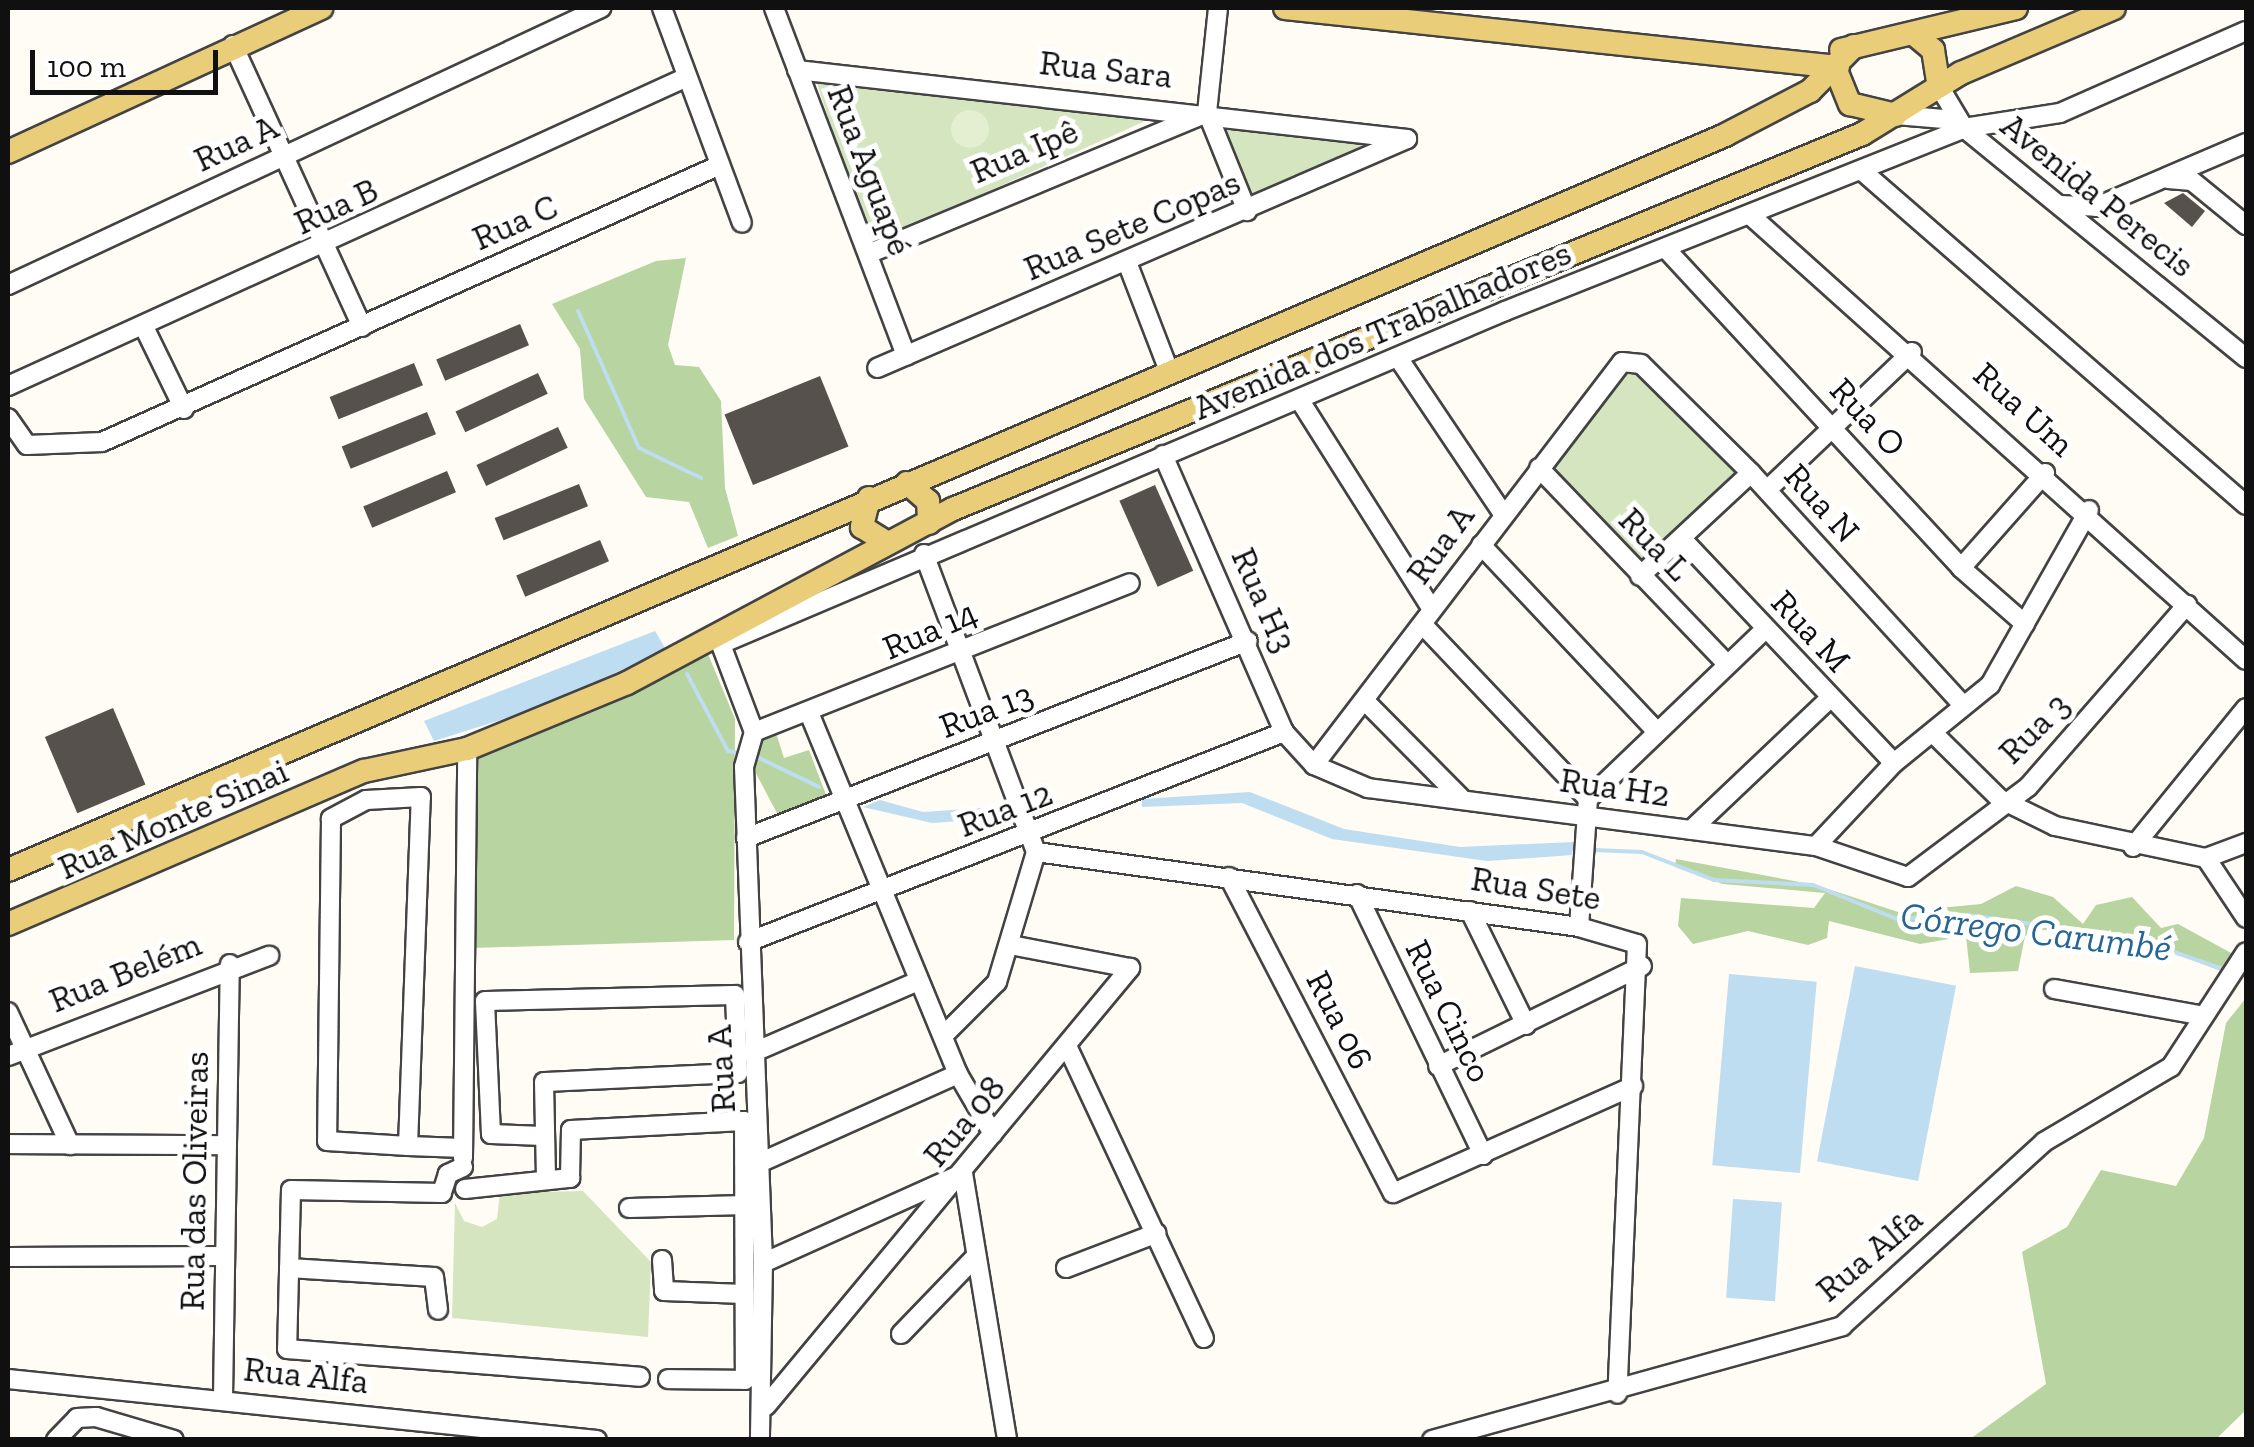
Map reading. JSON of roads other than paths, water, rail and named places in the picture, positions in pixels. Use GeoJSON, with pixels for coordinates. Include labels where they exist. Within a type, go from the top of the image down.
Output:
{"type":"FeatureCollection","features":[{"type":"Feature","properties":{"kind":"main road"},"geometry":{"type":"LineString","coordinates":[[8,152],[321,8]]}},
{"type":"Feature","properties":{"kind":"main road"},"geometry":{"type":"LineString","coordinates":[[1285,8],[1837,69]]}},
{"type":"Feature","properties":{"kind":"main road"},"geometry":{"type":"LineString","coordinates":[[869,498],[862,528],[884,541],[1896,115],[1939,86],[2114,8]]}},
{"type":"Feature","properties":{"kind":"main road"},"geometry":{"type":"LineString","coordinates":[[1774,62],[1914,34],[2003,10]]}},
{"type":"Feature","properties":{"kind":"main road"},"geometry":{"type":"LineString","coordinates":[[1914,34],[1933,50],[1939,86]]}},
{"type":"Feature","properties":{"kind":"main road"},"geometry":{"type":"LineString","coordinates":[[8,870],[869,498],[1726,136],[1837,69],[1854,46]]}},
{"type":"Feature","properties":{"kind":"main road"},"geometry":{"type":"LineString","coordinates":[[1837,69],[1848,102],[1896,115]]}},
{"type":"Feature","properties":{"kind":"main road"},"geometry":{"type":"LineString","coordinates":[[907,482],[928,501],[928,523]]}},
{"type":"Feature","properties":{"kind":"main road","name":"Rua Monte Sinai"},"geometry":{"type":"LineString","coordinates":[[8,924],[364,771],[467,749],[626,683],[719,639],[884,541]]}},
{"type":"Feature","properties":{"kind":"street","name":"Rua A"},"geometry":{"type":"LineString","coordinates":[[8,286],[601,8]]}},
{"type":"Feature","properties":{"kind":"street"},"geometry":{"type":"LineString","coordinates":[[662,8],[742,222]]}},
{"type":"Feature","properties":{"kind":"street","name":"Rua Aguapé"},"geometry":{"type":"LineString","coordinates":[[774,8],[906,356]]}},
{"type":"Feature","properties":{"kind":"street"},"geometry":{"type":"LineString","coordinates":[[1218,8],[1207,112],[1247,211]]}},
{"type":"Feature","properties":{"kind":"street"},"geometry":{"type":"LineString","coordinates":[[1960,124],[2060,113],[2246,31]]}},
{"type":"Feature","properties":{"kind":"street"},"geometry":{"type":"LineString","coordinates":[[233,46],[362,326]]}},
{"type":"Feature","properties":{"kind":"street","name":"Rua Sara"},"geometry":{"type":"LineString","coordinates":[[798,70],[1207,112],[1406,138]]}},
{"type":"Feature","properties":{"kind":"street","name":"Rua B"},"geometry":{"type":"LineString","coordinates":[[8,386],[326,248],[688,78]]}},
{"type":"Feature","properties":{"kind":"street","name":"Avenida Perecis"},"geometry":{"type":"LineString","coordinates":[[1939,86],[1960,124],[2246,358]]}},
{"type":"Feature","properties":{"kind":"street","name":"Rua Ipê"},"geometry":{"type":"LineString","coordinates":[[868,254],[1207,112]]}},
{"type":"Feature","properties":{"kind":"street","name":"Avenida Perecis"},"geometry":{"type":"LineString","coordinates":[[1896,115],[1960,124]]}},
{"type":"Feature","properties":{"kind":"street","name":"Avenida dos Trabalhadores"},"geometry":{"type":"LineString","coordinates":[[719,639],[1860,170],[1960,124]]}},
{"type":"Feature","properties":{"kind":"street","name":"Rua Sete Copas"},"geometry":{"type":"LineString","coordinates":[[877,368],[1402,148],[1406,138]]}},
{"type":"Feature","properties":{"kind":"street"},"geometry":{"type":"LineString","coordinates":[[2059,205],[2093,208],[2246,144]]}},
{"type":"Feature","properties":{"kind":"street"},"geometry":{"type":"LineString","coordinates":[[2198,186],[2210,158]]}},
{"type":"Feature","properties":{"kind":"street","name":"Rua C"},"geometry":{"type":"LineString","coordinates":[[8,418],[27,445],[54,448],[102,442],[184,409],[720,165]]}},
{"type":"Feature","properties":{"kind":"street"},"geometry":{"type":"LineString","coordinates":[[1860,170],[2246,505]]}},
{"type":"Feature","properties":{"kind":"street"},"geometry":{"type":"LineString","coordinates":[[2162,178],[2198,186],[2246,225]]}},
{"type":"Feature","properties":{"kind":"street"},"geometry":{"type":"LineString","coordinates":[[2087,228],[2093,208]]}},
{"type":"Feature","properties":{"kind":"street","name":"Rua Um"},"geometry":{"type":"LineString","coordinates":[[1750,215],[1912,352],[2088,510],[2246,660]]}},
{"type":"Feature","properties":{"kind":"street","name":"Rua O"},"geometry":{"type":"LineString","coordinates":[[1666,249],[1961,568],[2026,624]]}},
{"type":"Feature","properties":{"kind":"street"},"geometry":{"type":"LineString","coordinates":[[1127,262],[1169,371]]}},
{"type":"Feature","properties":{"kind":"street"},"geometry":{"type":"LineString","coordinates":[[145,329],[184,409]]}},
{"type":"Feature","properties":{"kind":"street"},"geometry":{"type":"LineString","coordinates":[[1767,490],[1837,431],[1912,352]]}},
{"type":"Feature","properties":{"kind":"street"},"geometry":{"type":"LineString","coordinates":[[1400,358],[1502,512]]}},
{"type":"Feature","properties":{"kind":"street","name":"Rua A"},"geometry":{"type":"LineString","coordinates":[[1314,766],[1502,512],[1622,362]]}},
{"type":"Feature","properties":{"kind":"street","name":"Rua N"},"geometry":{"type":"LineString","coordinates":[[1622,362],[1641,364],[1751,473],[1963,705]]}},
{"type":"Feature","properties":{"kind":"street"},"geometry":{"type":"LineString","coordinates":[[1300,400],[1428,617],[1588,808]]}},
{"type":"Feature","properties":{"kind":"street","name":"Rua H3"},"geometry":{"type":"LineString","coordinates":[[1163,455],[1248,641],[1284,732],[1314,766]]}},
{"type":"Feature","properties":{"kind":"street","name":"Rua L"},"geometry":{"type":"LineString","coordinates":[[1538,468],[1726,663]]}},
{"type":"Feature","properties":{"kind":"street"},"geometry":{"type":"LineString","coordinates":[[1640,576],[1751,473]]}},
{"type":"Feature","properties":{"kind":"street"},"geometry":{"type":"LineString","coordinates":[[1961,568],[2045,474]]}},
{"type":"Feature","properties":{"kind":"street"},"geometry":{"type":"LineString","coordinates":[[1816,846],[1894,763],[1935,735],[1963,705],[1990,685],[2088,510]]}},
{"type":"Feature","properties":{"kind":"street"},"geometry":{"type":"LineString","coordinates":[[943,1036],[997,982],[1011,945],[1030,828],[1000,740],[924,554],[928,523],[961,539]]}},
{"type":"Feature","properties":{"kind":"street","name":"Rua M"},"geometry":{"type":"LineString","coordinates":[[1683,540],[1829,699],[1894,763]]}},
{"type":"Feature","properties":{"kind":"street"},"geometry":{"type":"LineString","coordinates":[[884,541],[924,554]]}},
{"type":"Feature","properties":{"kind":"street"},"geometry":{"type":"LineString","coordinates":[[1480,545],[1658,732]]}},
{"type":"Feature","properties":{"kind":"street","name":"Rua 14"},"geometry":{"type":"LineString","coordinates":[[750,736],[1130,583]]}},
{"type":"Feature","properties":{"kind":"street","name":"Rua 3"},"geometry":{"type":"LineString","coordinates":[[1908,876],[2060,754],[2186,605]]}},
{"type":"Feature","properties":{"kind":"street"},"geometry":{"type":"LineString","coordinates":[[1579,927],[1588,808],[1726,663],[1765,629]]}},
{"type":"Feature","properties":{"kind":"street"},"geometry":{"type":"LineString","coordinates":[[719,639],[750,736]]}},
{"type":"Feature","properties":{"kind":"street","name":"Rua 13"},"geometry":{"type":"LineString","coordinates":[[746,838],[1248,641]]}},
{"type":"Feature","properties":{"kind":"street"},"geometry":{"type":"LineString","coordinates":[[1691,830],[1829,699]]}},
{"type":"Feature","properties":{"kind":"street"},"geometry":{"type":"LineString","coordinates":[[1364,701],[1461,798]]}},
{"type":"Feature","properties":{"kind":"street"},"geometry":{"type":"LineString","coordinates":[[2133,848],[2246,708]]}},
{"type":"Feature","properties":{"kind":"street"},"geometry":{"type":"LineString","coordinates":[[810,715],[878,890],[958,1074],[993,1134]]}},
{"type":"Feature","properties":{"kind":"street","name":"Rua 12"},"geometry":{"type":"LineString","coordinates":[[748,942],[1030,828],[1284,732]]}},
{"type":"Feature","properties":{"kind":"street"},"geometry":{"type":"LineString","coordinates":[[1935,735],[2000,799],[2133,848],[2206,858],[2246,843]]}},
{"type":"Feature","properties":{"kind":"street","name":"Rua A"},"geometry":{"type":"LineString","coordinates":[[750,736],[744,766],[748,942],[766,1406],[760,1440]]}},
{"type":"Feature","properties":{"kind":"street"},"geometry":{"type":"LineString","coordinates":[[467,749],[463,1167],[466,1190],[479,1206]]}},
{"type":"Feature","properties":{"kind":"street","name":"Rua H2"},"geometry":{"type":"LineString","coordinates":[[1314,766],[1368,788],[1588,808],[1691,830],[1816,846],[1908,876]]}},
{"type":"Feature","properties":{"kind":"street"},"geometry":{"type":"LineString","coordinates":[[408,1146],[421,798],[366,800],[331,819],[327,1141],[408,1146],[463,1148]]}},
{"type":"Feature","properties":{"kind":"street","name":"Rua Sete"},"geometry":{"type":"LineString","coordinates":[[1030,828],[1229,877],[1579,927],[1636,944],[1642,966]]}},
{"type":"Feature","properties":{"kind":"street"},"geometry":{"type":"LineString","coordinates":[[2206,858],[2246,918]]}},
{"type":"Feature","properties":{"kind":"street","name":"Rua 06"},"geometry":{"type":"LineString","coordinates":[[1229,877],[1393,1193],[1483,1155]]}},
{"type":"Feature","properties":{"kind":"street","name":"Rua Cinco"},"geometry":{"type":"LineString","coordinates":[[1358,894],[1483,1155]]}},
{"type":"Feature","properties":{"kind":"street"},"geometry":{"type":"LineString","coordinates":[[1470,911],[1526,1025]]}},
{"type":"Feature","properties":{"kind":"street","name":"Rua 08"},"geometry":{"type":"LineString","coordinates":[[766,1406],[964,1174],[993,1134],[1069,1050],[1130,968],[1011,945]]}},
{"type":"Feature","properties":{"kind":"street","name":"Rua Belém"},"geometry":{"type":"LineString","coordinates":[[16,1052],[230,964],[269,956]]}},
{"type":"Feature","properties":{"kind":"street","name":"Rua Alfa"},"geometry":{"type":"LineString","coordinates":[[1432,1440],[1617,1394],[1842,1326],[2044,1142],[2172,1067],[2198,1015],[2242,956]]}},
{"type":"Feature","properties":{"kind":"street","name":"Rua das Oliveiras"},"geometry":{"type":"LineString","coordinates":[[223,1398],[222,1256],[230,964]]}},
{"type":"Feature","properties":{"kind":"street"},"geometry":{"type":"LineString","coordinates":[[1438,1066],[1642,966]]}},
{"type":"Feature","properties":{"kind":"street"},"geometry":{"type":"LineString","coordinates":[[1617,1394],[1642,966]]}},
{"type":"Feature","properties":{"kind":"street"},"geometry":{"type":"LineString","coordinates":[[752,1053],[918,981]]}},
{"type":"Feature","properties":{"kind":"street"},"geometry":{"type":"LineString","coordinates":[[2054,989],[2198,1015]]}},
{"type":"Feature","properties":{"kind":"street"},"geometry":{"type":"LineString","coordinates":[[543,1136],[491,1134],[485,1001],[735,996],[738,1073],[544,1082],[546,1180]]}},
{"type":"Feature","properties":{"kind":"street"},"geometry":{"type":"LineString","coordinates":[[8,1012],[16,1052],[70,1145]]}},
{"type":"Feature","properties":{"kind":"street"},"geometry":{"type":"LineString","coordinates":[[1069,1050],[1204,1338]]}},
{"type":"Feature","properties":{"kind":"street"},"geometry":{"type":"LineString","coordinates":[[758,1163],[958,1074]]}},
{"type":"Feature","properties":{"kind":"street"},"geometry":{"type":"LineString","coordinates":[[1483,1155],[1633,1086]]}},
{"type":"Feature","properties":{"kind":"street"},"geometry":{"type":"LineString","coordinates":[[466,1190],[570,1178],[572,1130],[744,1120],[745,1380],[668,1379]]}},
{"type":"Feature","properties":{"kind":"street"},"geometry":{"type":"LineString","coordinates":[[8,1144],[226,1145]]}},
{"type":"Feature","properties":{"kind":"street"},"geometry":{"type":"LineString","coordinates":[[463,1167],[448,1174],[442,1193],[291,1190],[287,1349],[640,1377]]}},
{"type":"Feature","properties":{"kind":"street"},"geometry":{"type":"LineString","coordinates":[[763,1262],[964,1174],[1006,1440]]}},
{"type":"Feature","properties":{"kind":"street"},"geometry":{"type":"LineString","coordinates":[[629,1208],[746,1206]]}},
{"type":"Feature","properties":{"kind":"street"},"geometry":{"type":"LineString","coordinates":[[1066,1268],[1157,1233]]}},
{"type":"Feature","properties":{"kind":"street"},"geometry":{"type":"LineString","coordinates":[[8,1257],[222,1256]]}},
{"type":"Feature","properties":{"kind":"street"},"geometry":{"type":"LineString","coordinates":[[901,1334],[975,1257]]}},
{"type":"Feature","properties":{"kind":"street"},"geometry":{"type":"LineString","coordinates":[[662,1260],[664,1292],[744,1294]]}},
{"type":"Feature","properties":{"kind":"street"},"geometry":{"type":"LineString","coordinates":[[289,1268],[434,1277],[438,1310]]}},
{"type":"Feature","properties":{"kind":"street","name":"Rua Alfa"},"geometry":{"type":"LineString","coordinates":[[8,1379],[223,1398],[597,1440]]}},
{"type":"Feature","properties":{"kind":"street"},"geometry":{"type":"LineString","coordinates":[[58,1434],[96,1417],[174,1440]]}},
{"type":"Feature","properties":{"kind":"water"},"geometry":{"type":"Polygon","coordinates":[[[655,631],[668,653],[538,708],[434,741],[424,721],[655,631]]]}},
{"type":"Feature","properties":{"kind":"water"},"geometry":{"type":"Polygon","coordinates":[[[1250,792],[1344,829],[1460,847],[1574,842],[1572,855],[1487,861],[1332,839],[1242,803],[1142,807],[1142,799],[1250,792]]]}},
{"type":"Feature","properties":{"kind":"water"},"geometry":{"type":"Polygon","coordinates":[[[880,800],[923,812],[1012,806],[1018,817],[932,823],[863,807],[880,800]]]}},
{"type":"Feature","properties":{"kind":"water"},"geometry":{"type":"Polygon","coordinates":[[[1855,966],[1956,986],[1918,1181],[1817,1161],[1855,966]]]}},
{"type":"Feature","properties":{"kind":"water"},"geometry":{"type":"Polygon","coordinates":[[[1729,974],[1817,982],[1800,1173],[1712,1165],[1729,974]]]}},
{"type":"Feature","properties":{"kind":"water"},"geometry":{"type":"Polygon","coordinates":[[[1733,1199],[1782,1202],[1775,1301],[1726,1298],[1733,1199]]]}},
{"type":"Feature","properties":{"kind":"waterway"},"geometry":{"type":"LineString","coordinates":[[578,311],[639,448],[701,478]]}},
{"type":"Feature","properties":{"kind":"waterway","name":"Córrego Carumbé"},"geometry":{"type":"LineString","coordinates":[[687,674],[728,751],[740,753]]}},
{"type":"Feature","properties":{"kind":"waterway","name":"Córrego Carumbé"},"geometry":{"type":"LineString","coordinates":[[755,756],[819,787]]}},
{"type":"Feature","properties":{"kind":"waterway","name":"Córrego Carumbé"},"geometry":{"type":"LineString","coordinates":[[1593,850],[1642,852],[1714,880],[1813,885],[1897,919],[1967,915],[2133,938],[2226,970]]}}]}
